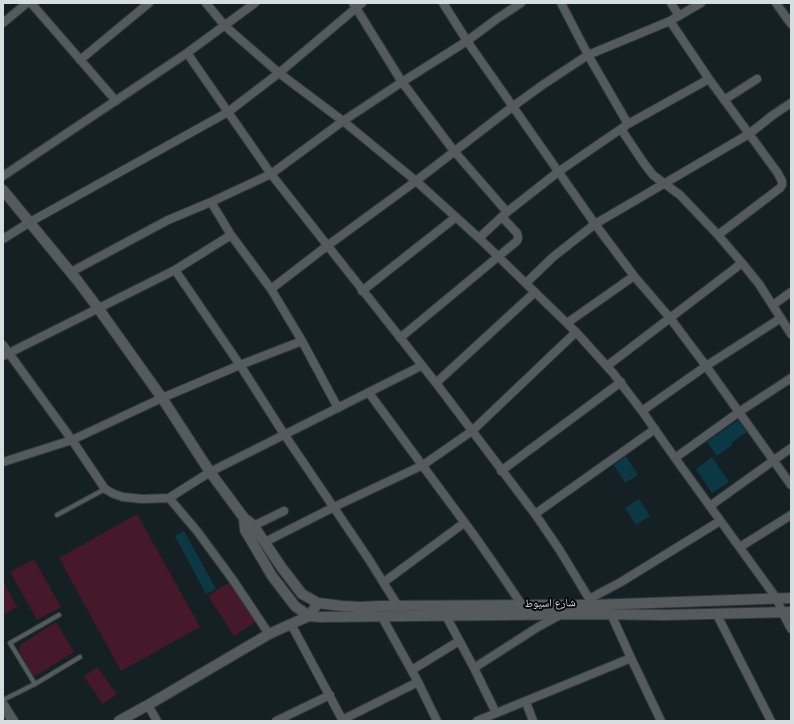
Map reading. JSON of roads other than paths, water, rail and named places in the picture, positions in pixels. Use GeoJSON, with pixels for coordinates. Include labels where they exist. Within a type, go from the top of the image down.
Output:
{"type":"FeatureCollection","features":[{"type":"Feature","properties":{"kind":"street"},"geometry":{"type":"LineString","coordinates":[[3,23],[27,3]]}},
{"type":"Feature","properties":{"kind":"street"},"geometry":{"type":"LineString","coordinates":[[31,3],[116,101]]}},
{"type":"Feature","properties":{"kind":"street"},"geometry":{"type":"LineString","coordinates":[[80,60],[148,3]]}},
{"type":"Feature","properties":{"kind":"street"},"geometry":{"type":"LineString","coordinates":[[206,3],[225,26],[279,73],[343,121],[416,181],[479,238],[576,332],[621,382],[655,429],[787,612],[791,630]]}},
{"type":"Feature","properties":{"kind":"street"},"geometry":{"type":"LineString","coordinates":[[3,176],[187,53],[255,3]]}},
{"type":"Feature","properties":{"kind":"street"},"geometry":{"type":"LineString","coordinates":[[443,3],[512,107],[595,224],[634,276],[670,318],[791,485]]}},
{"type":"Feature","properties":{"kind":"street"},"geometry":{"type":"LineString","coordinates":[[71,272],[168,220],[271,174],[343,121],[467,41],[521,3]]}},
{"type":"Feature","properties":{"kind":"street"},"geometry":{"type":"LineString","coordinates":[[561,3],[616,104],[625,126],[630,144],[653,175],[680,195],[742,263],[759,284],[791,334]]}},
{"type":"Feature","properties":{"kind":"street"},"geometry":{"type":"LineString","coordinates":[[671,3],[679,16]]}},
{"type":"Feature","properties":{"kind":"street"},"geometry":{"type":"LineString","coordinates":[[271,289],[544,84],[588,55],[670,21],[701,3]]}},
{"type":"Feature","properties":{"kind":"street"},"geometry":{"type":"LineString","coordinates":[[776,3],[791,24]]}},
{"type":"Feature","properties":{"kind":"street"},"geometry":{"type":"LineString","coordinates":[[3,239],[30,222],[228,112],[279,73],[357,5],[402,82],[504,215],[517,233],[518,238],[400,338]]}},
{"type":"Feature","properties":{"kind":"street"},"geometry":{"type":"LineString","coordinates":[[670,21],[709,79],[777,172],[782,182],[780,188],[718,235]]}},
{"type":"Feature","properties":{"kind":"street"},"geometry":{"type":"LineString","coordinates":[[187,53],[271,174],[421,366],[436,383],[534,514],[559,549],[591,602],[720,520]]}},
{"type":"Feature","properties":{"kind":"street"},"geometry":{"type":"LineString","coordinates":[[479,238],[504,215],[558,172],[625,126],[709,79]]}},
{"type":"Feature","properties":{"kind":"street"},"geometry":{"type":"LineString","coordinates":[[724,100],[757,79]]}},
{"type":"Feature","properties":{"kind":"street"},"geometry":{"type":"LineString","coordinates":[[526,283],[553,257],[595,224],[748,134],[791,103]]}},
{"type":"Feature","properties":{"kind":"street"},"geometry":{"type":"LineString","coordinates":[[3,190],[71,272],[98,308],[162,398],[210,472],[244,518],[272,576],[295,606],[310,616]]}},
{"type":"Feature","properties":{"kind":"street"},"geometry":{"type":"LineString","coordinates":[[211,202],[231,236],[271,289],[302,341],[338,408]]}},
{"type":"Feature","properties":{"kind":"street"},"geometry":{"type":"LineString","coordinates":[[362,291],[456,217]]}},
{"type":"Feature","properties":{"kind":"street"},"geometry":{"type":"LineString","coordinates":[[6,355],[175,270],[231,236]]}},
{"type":"Feature","properties":{"kind":"street"},"geometry":{"type":"LineString","coordinates":[[607,366],[742,263]]}},
{"type":"Feature","properties":{"kind":"street"},"geometry":{"type":"LineString","coordinates":[[175,270],[240,365],[284,434],[334,506],[398,606]]}},
{"type":"Feature","properties":{"kind":"street"},"geometry":{"type":"LineString","coordinates":[[567,323],[634,276]]}},
{"type":"Feature","properties":{"kind":"street"},"geometry":{"type":"LineString","coordinates":[[436,383],[535,292]]}},
{"type":"Feature","properties":{"kind":"street"},"geometry":{"type":"LineString","coordinates":[[773,305],[791,292]]}},
{"type":"Feature","properties":{"kind":"street"},"geometry":{"type":"LineString","coordinates":[[642,411],[706,366],[781,318]]}},
{"type":"Feature","properties":{"kind":"street"},"geometry":{"type":"LineString","coordinates":[[265,542],[334,506],[423,465],[472,431],[576,332]]}},
{"type":"Feature","properties":{"kind":"street"},"geometry":{"type":"LineString","coordinates":[[3,462],[72,440],[162,398],[302,341]]}},
{"type":"Feature","properties":{"kind":"street"},"geometry":{"type":"LineString","coordinates":[[3,345],[6,355],[72,440],[105,489],[114,494],[129,498],[142,499],[169,498],[210,472],[421,366]]}},
{"type":"Feature","properties":{"kind":"street"},"geometry":{"type":"LineString","coordinates":[[675,458],[739,412],[791,378]]}},
{"type":"Feature","properties":{"kind":"street"},"geometry":{"type":"LineString","coordinates":[[502,471],[621,382]]}},
{"type":"Feature","properties":{"kind":"street"},"geometry":{"type":"LineString","coordinates":[[369,392],[423,465],[522,605]]}},
{"type":"Feature","properties":{"kind":"street"},"geometry":{"type":"LineString","coordinates":[[534,514],[655,429]]}},
{"type":"Feature","properties":{"kind":"street"},"geometry":{"type":"LineString","coordinates":[[710,506],[791,448]]}},
{"type":"Feature","properties":{"kind":"street"},"geometry":{"type":"LineString","coordinates":[[169,498],[197,531],[233,580],[269,634]]}},
{"type":"Feature","properties":{"kind":"street"},"geometry":{"type":"LineString","coordinates":[[249,527],[284,510]]}},
{"type":"Feature","properties":{"kind":"street"},"geometry":{"type":"LineString","coordinates":[[740,547],[791,515]]}},
{"type":"Feature","properties":{"kind":"street"},"geometry":{"type":"LineString","coordinates":[[384,582],[464,523]]}},
{"type":"Feature","properties":{"kind":"street"},"geometry":{"type":"LineString","coordinates":[[119,721],[148,706],[269,634],[310,616],[318,603],[302,594],[282,568],[265,542],[249,527]]}},
{"type":"Feature","properties":{"kind":"street"},"geometry":{"type":"LineString","coordinates":[[302,594],[295,606],[294,623],[342,720],[418,682]]}},
{"type":"Feature","properties":{"kind":"street","name":"شارع اسيوط"},"geometry":{"type":"LineString","coordinates":[[318,603],[361,607],[522,605],[591,602],[791,598]]}},
{"type":"Feature","properties":{"kind":"street","name":"شارع اسيوط"},"geometry":{"type":"LineString","coordinates":[[310,616],[382,617],[611,614],[664,615],[787,612]]}},
{"type":"Feature","properties":{"kind":"street"},"geometry":{"type":"LineString","coordinates":[[716,613],[771,721]]}},
{"type":"Feature","properties":{"kind":"street"},"geometry":{"type":"LineString","coordinates":[[611,614],[661,721]]}},
{"type":"Feature","properties":{"kind":"street"},"geometry":{"type":"LineString","coordinates":[[474,668],[560,615]]}},
{"type":"Feature","properties":{"kind":"street"},"geometry":{"type":"LineString","coordinates":[[446,616],[496,713]]}},
{"type":"Feature","properties":{"kind":"street"},"geometry":{"type":"LineString","coordinates":[[382,617],[412,670],[437,721]]}},
{"type":"Feature","properties":{"kind":"street"},"geometry":{"type":"LineString","coordinates":[[412,670],[459,641]]}},
{"type":"Feature","properties":{"kind":"street"},"geometry":{"type":"LineString","coordinates":[[477,721],[631,658]]}},
{"type":"Feature","properties":{"kind":"street"},"geometry":{"type":"LineString","coordinates":[[276,721],[330,695]]}},
{"type":"Feature","properties":{"kind":"street"},"geometry":{"type":"LineString","coordinates":[[526,702],[533,721]]}},
{"type":"Feature","properties":{"kind":"street"},"geometry":{"type":"LineString","coordinates":[[3,705],[13,721]]}},
{"type":"Feature","properties":{"kind":"street"},"geometry":{"type":"LineString","coordinates":[[148,706],[157,721]]}},
{"type":"Feature","properties":{"kind":"lane"},"geometry":{"type":"LineString","coordinates":[[57,515],[105,489]]}},
{"type":"Feature","properties":{"kind":"lane"},"geometry":{"type":"LineString","coordinates":[[35,684],[10,643],[59,615]]}},
{"type":"Feature","properties":{"kind":"lane"},"geometry":{"type":"LineString","coordinates":[[3,700],[35,684],[80,657]]}}]}
